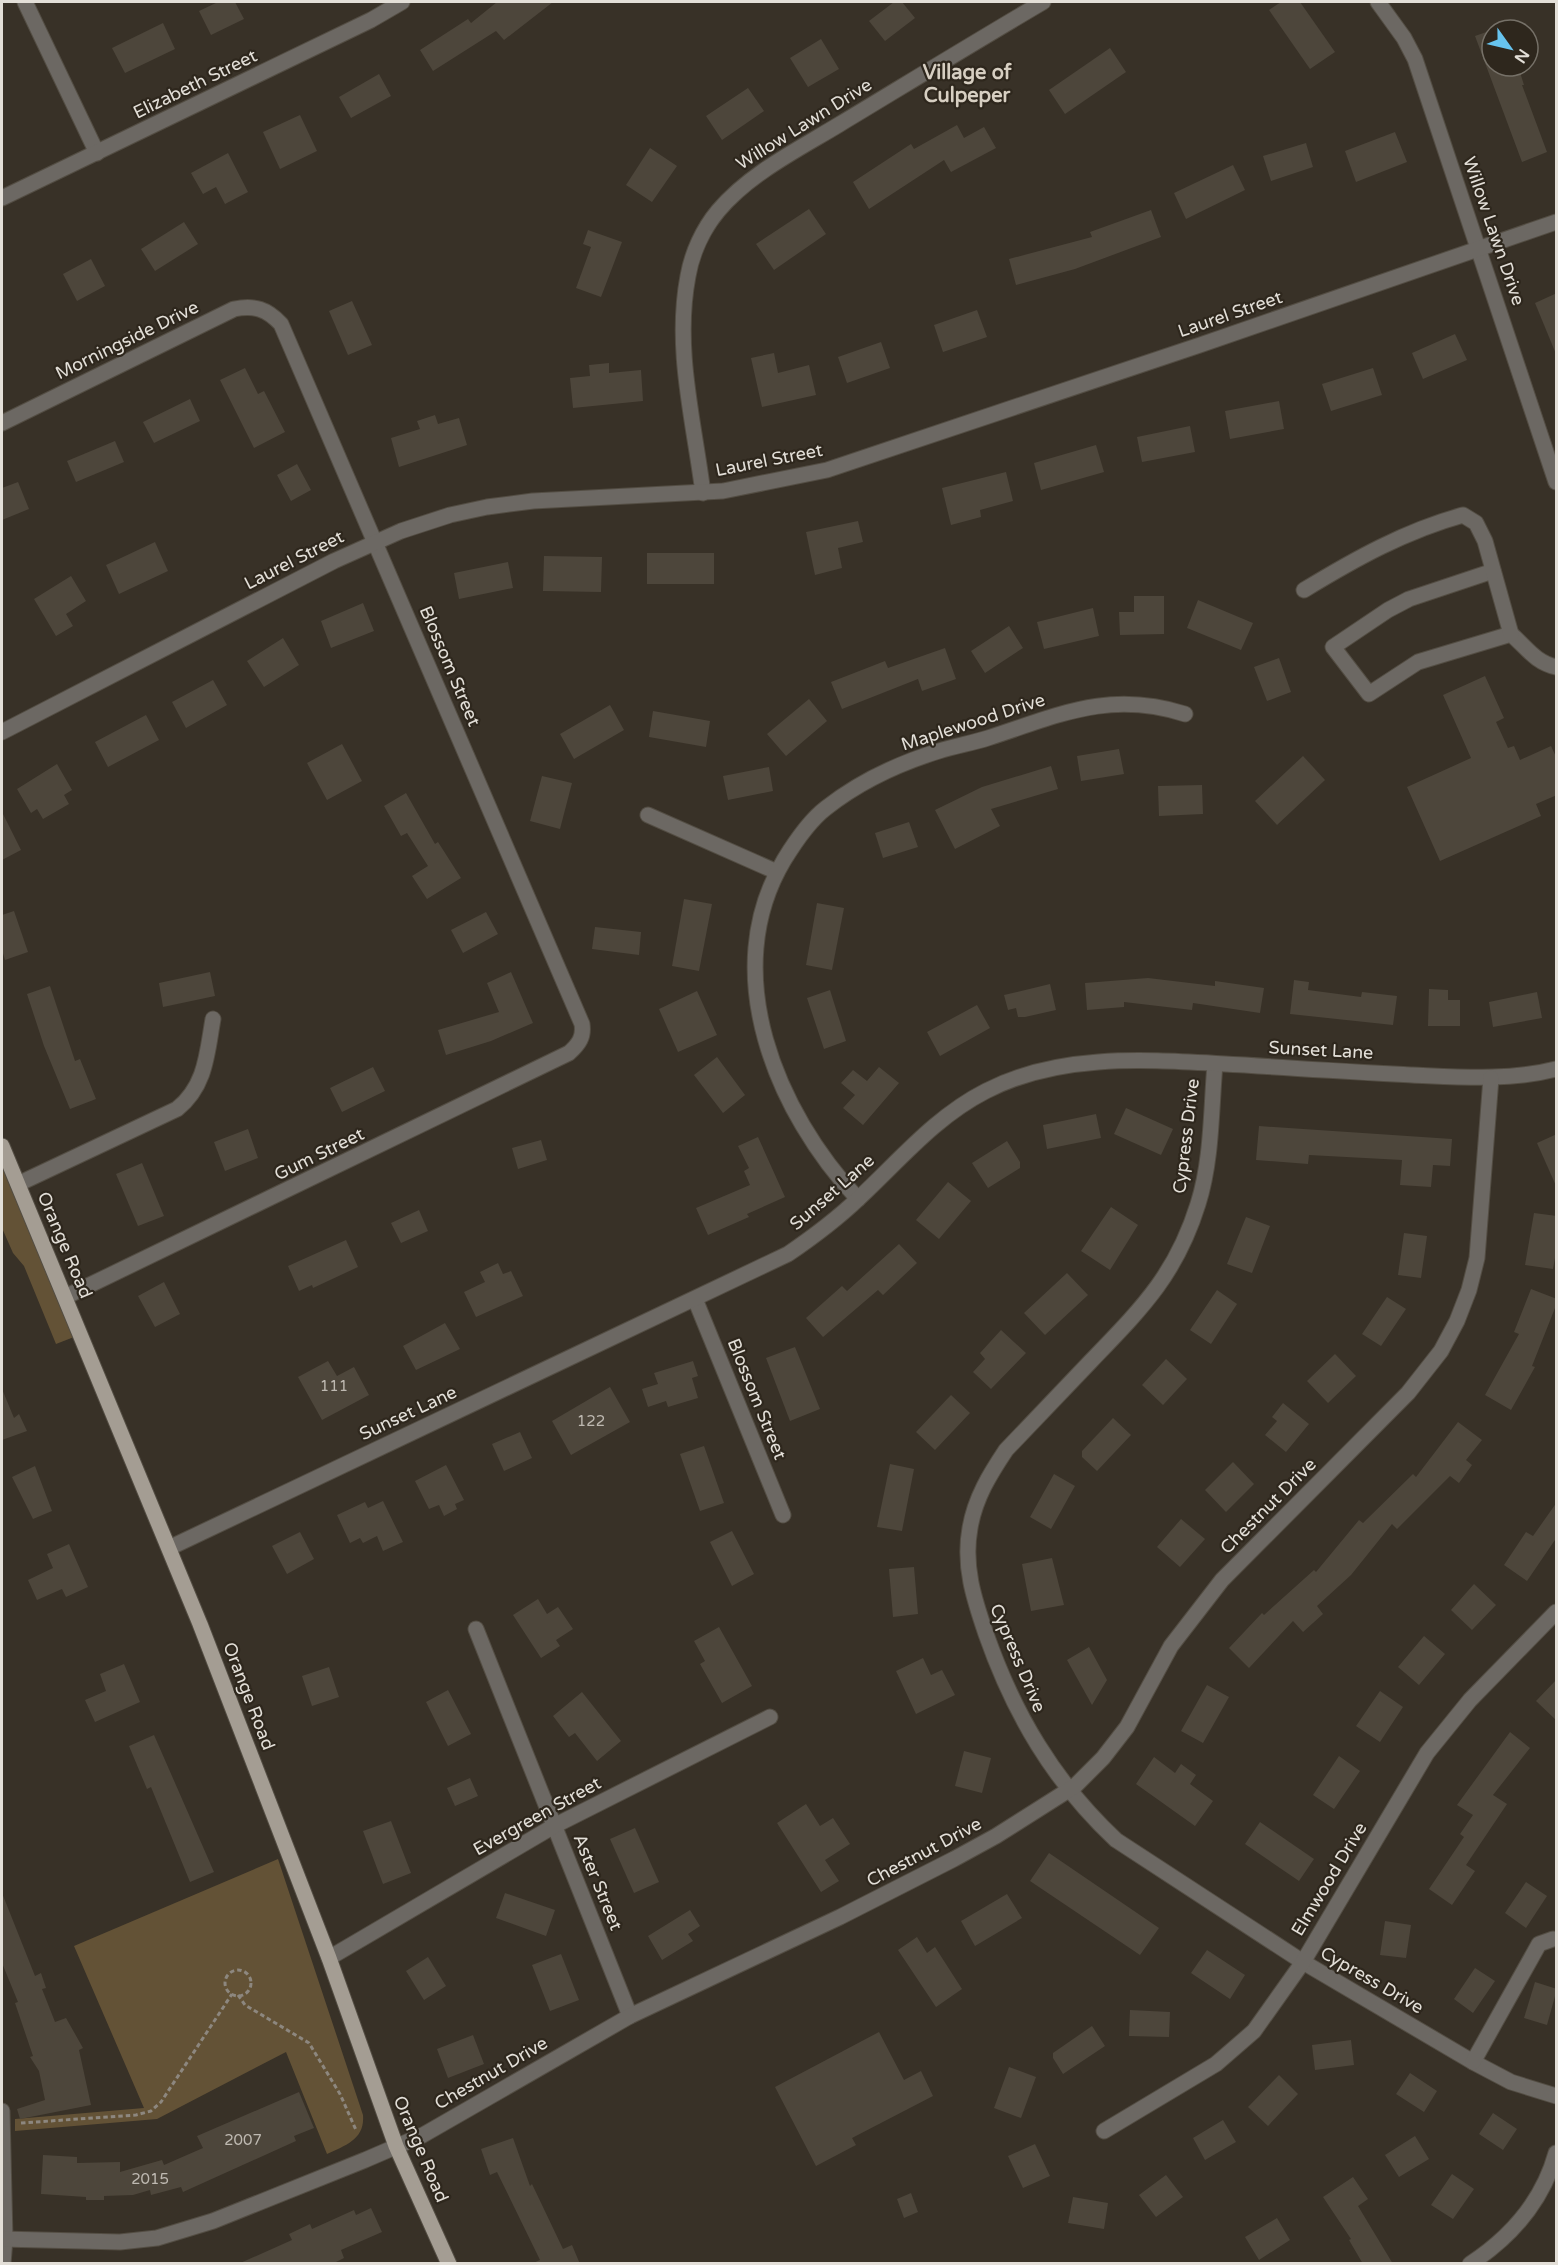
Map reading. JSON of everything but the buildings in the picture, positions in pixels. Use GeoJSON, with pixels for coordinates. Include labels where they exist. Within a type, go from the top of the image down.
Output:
{"type":"FeatureCollection","features":[{"type":"Feature","properties":{"kind":"main road","name":"Orange Road"},"geometry":{"type":"LineString","coordinates":[[2,1146],[169,1548],[329,1958],[396,2146],[449,2264]]}},
{"type":"Feature","properties":{"kind":"street"},"geometry":{"type":"LineString","coordinates":[[25,2],[97,153]]}},
{"type":"Feature","properties":{"kind":"street","name":"Elizabeth Street"},"geometry":{"type":"LineString","coordinates":[[2,198],[371,20],[402,2]]}},
{"type":"Feature","properties":{"kind":"street","name":"Willow Lawn Drive"},"geometry":{"type":"LineString","coordinates":[[704,493],[685,376],[683,314],[688,275],[695,250],[718,211],[739,189],[787,156],[1043,2]]}},
{"type":"Feature","properties":{"kind":"street","name":"Willow Lawn Drive"},"geometry":{"type":"LineString","coordinates":[[1378,2],[1404,38],[1415,59],[1557,482]]}},
{"type":"Feature","properties":{"kind":"street","name":"Laurel Street"},"geometry":{"type":"LineString","coordinates":[[2,732],[375,541],[450,515],[533,501],[704,493],[769,483],[827,470],[1557,222]]}},
{"type":"Feature","properties":{"kind":"street","name":"Morningside Drive"},"geometry":{"type":"LineString","coordinates":[[2,423],[234,309],[247,306],[260,308],[272,315]]}},
{"type":"Feature","properties":{"kind":"street","name":"Blossom Street"},"geometry":{"type":"LineString","coordinates":[[272,315],[281,324],[375,541],[582,1024],[582,1037]]}},
{"type":"Feature","properties":{"kind":"street"},"geometry":{"type":"LineString","coordinates":[[1304,590],[1361,555],[1429,524],[1463,515],[1476,522],[1485,541],[1511,634],[1533,657],[1557,667]]}},
{"type":"Feature","properties":{"kind":"street"},"geometry":{"type":"LineString","coordinates":[[1492,571],[1409,599],[1332,647],[1369,694],[1418,662],[1511,634]]}},
{"type":"Feature","properties":{"kind":"street","name":"Maplewood Drive"},"geometry":{"type":"LineString","coordinates":[[858,1199],[817,1150],[777,1075],[766,1043],[758,1002],[756,940],[762,906],[791,848],[825,808],[852,790],[905,763],[1083,707],[1141,704],[1185,714]]}},
{"type":"Feature","properties":{"kind":"street"},"geometry":{"type":"LineString","coordinates":[[648,815],[777,872]]}},
{"type":"Feature","properties":{"kind":"street"},"geometry":{"type":"LineString","coordinates":[[18,1184],[177,1109],[189,1099],[203,1076],[213,1019]]}},
{"type":"Feature","properties":{"kind":"street","name":"Gum Street"},"geometry":{"type":"LineString","coordinates":[[65,1297],[569,1053],[578,1046],[582,1037]]}},
{"type":"Feature","properties":{"kind":"street","name":"Sunset Lane"},"geometry":{"type":"LineString","coordinates":[[169,1548],[788,1254],[813,1237],[858,1199],[906,1150],[945,1117],[988,1090],[1022,1076],[1090,1062],[1215,1064],[1491,1078],[1557,1069]]}},
{"type":"Feature","properties":{"kind":"street","name":"Cypress Drive"},"geometry":{"type":"LineString","coordinates":[[1215,1064],[1204,1179],[1187,1236],[1171,1269],[1151,1299],[1006,1450],[988,1476],[970,1527],[969,1575],[975,1606],[1000,1674],[1030,1734],[1068,1790],[1116,1840],[1303,1962],[1473,2062],[1511,2082],[1557,2096]]}},
{"type":"Feature","properties":{"kind":"street","name":"Chestnut Drive"},"geometry":{"type":"LineString","coordinates":[[3,2239],[120,2242],[157,2238],[213,2222],[423,2135],[630,2016],[840,1917],[954,1859],[996,1836],[1068,1790],[1103,1758],[1127,1727],[1171,1646],[1222,1580],[1408,1393],[1441,1351],[1457,1322],[1477,1258],[1491,1078]]}},
{"type":"Feature","properties":{"kind":"street","name":"Blossom Street"},"geometry":{"type":"LineString","coordinates":[[695,1299],[783,1515]]}},
{"type":"Feature","properties":{"kind":"street","name":"Elmwood Drive"},"geometry":{"type":"LineString","coordinates":[[1104,2131],[1216,2064],[1236,2049],[1266,2015],[1303,1962],[1427,1753],[1470,1700],[1557,1612]]}},
{"type":"Feature","properties":{"kind":"street","name":"Aster Street"},"geometry":{"type":"LineString","coordinates":[[476,1629],[630,2016]]}},
{"type":"Feature","properties":{"kind":"street","name":"Evergreen Street"},"geometry":{"type":"LineString","coordinates":[[329,1958],[554,1826],[770,1717]]}},
{"type":"Feature","properties":{"kind":"street"},"geometry":{"type":"LineString","coordinates":[[1473,2062],[1539,1944],[1553,1939]]}},
{"type":"Feature","properties":{"kind":"street"},"geometry":{"type":"LineString","coordinates":[[2,2111],[3,2264]]}},
{"type":"Feature","properties":{"kind":"street"},"geometry":{"type":"LineString","coordinates":[[1470,2264],[1512,2230],[1524,2217],[1540,2192],[1557,2153]]}},
{"type":"Feature","properties":{"kind":"path"},"geometry":{"type":"LineString","coordinates":[[234,1971],[243,1971],[249,1976],[251,1985],[247,1992],[238,1995],[231,1993],[226,1983],[227,1977],[234,1971]]}},
{"type":"Feature","properties":{"kind":"path"},"geometry":{"type":"LineString","coordinates":[[21,2123],[136,2115],[154,2109],[180,2076],[235,1988]]}},
{"type":"Feature","properties":{"kind":"path"},"geometry":{"type":"LineString","coordinates":[[238,1995],[244,2004],[309,2043],[340,2094],[356,2130]]}},
{"type":"Feature","properties":{"kind":"shaded area"},"geometry":{"type":"Polygon","coordinates":[[[2,1167],[74,1337],[56,1344],[24,1266],[13,1253],[2,1228],[2,1167]]]}},
{"type":"Feature","properties":{"kind":"shaded area"},"geometry":{"type":"Polygon","coordinates":[[[278,1859],[363,2115],[361,2130],[357,2136],[327,2154],[286,2052],[157,2119],[15,2131],[15,2119],[144,2108],[74,1946],[278,1859]]]}},
{"type":"Feature","properties":{"kind":"district","name":"Village of Culpeper"},"geometry":{"type":"Point","coordinates":[967,84]}}]}
